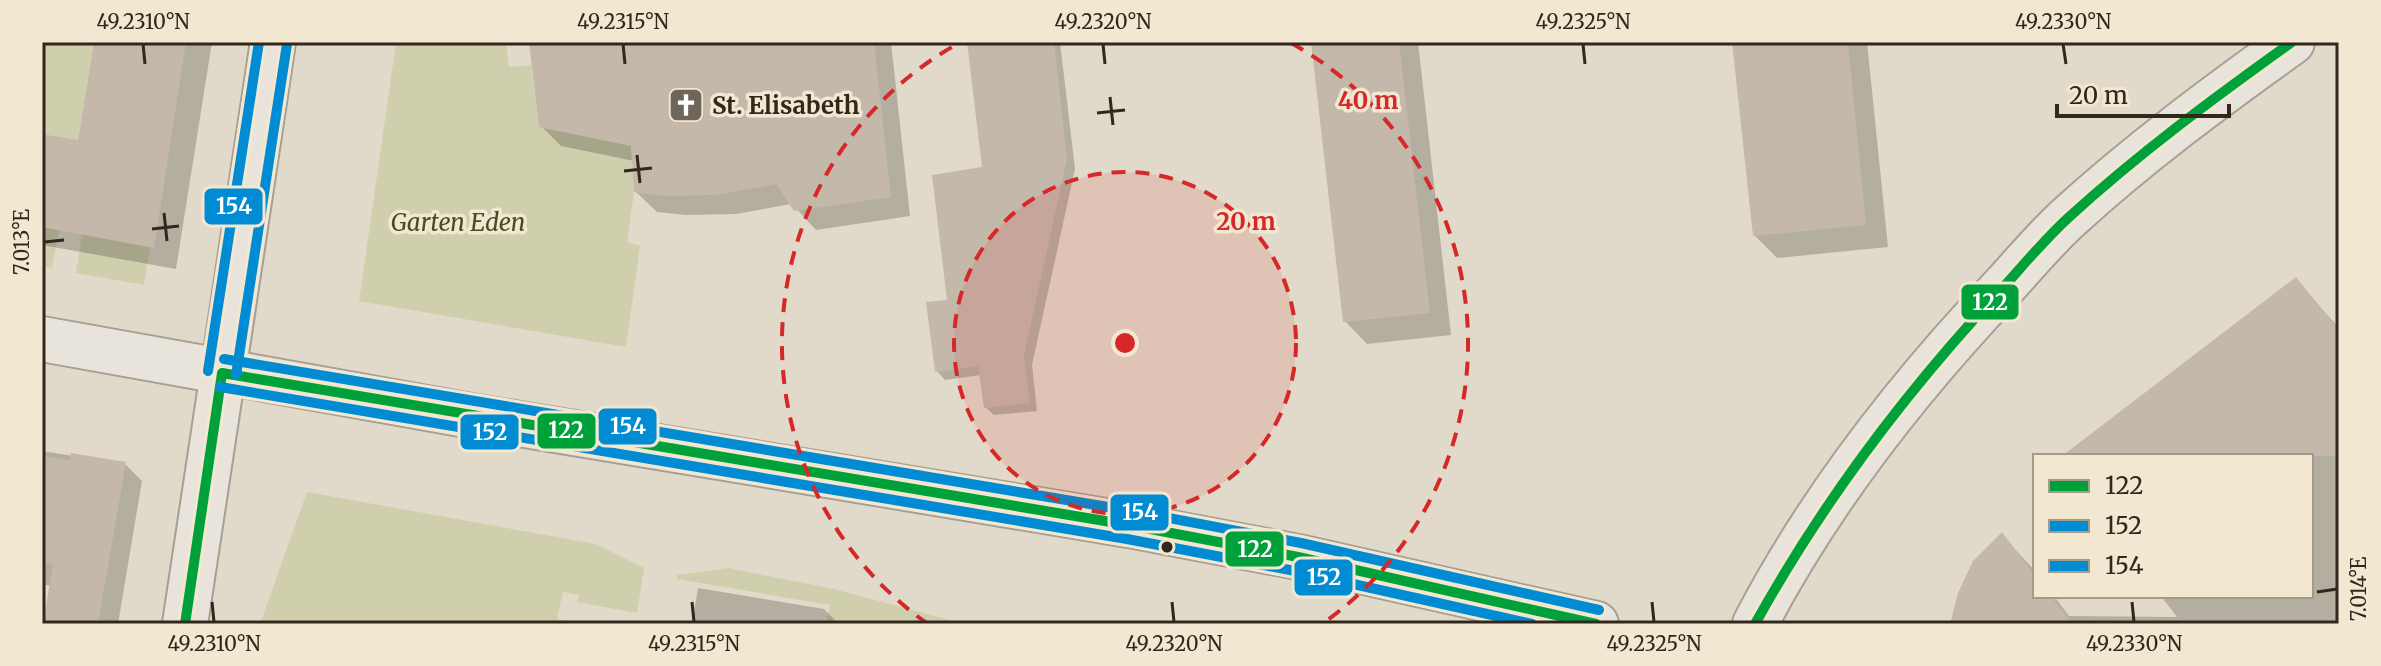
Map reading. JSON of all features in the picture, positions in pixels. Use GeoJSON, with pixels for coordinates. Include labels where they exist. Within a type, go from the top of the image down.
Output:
{"type":"FeatureCollection","features":[{"type":"Feature","properties":{"kind":"street"},"geometry":{"type":"LineString","coordinates":[[185,624],[273,42]]}},
{"type":"Feature","properties":{"kind":"street"},"geometry":{"type":"LineString","coordinates":[[1755,624],[1802,540],[1884,424],[1976,315],[2067,219],[2167,136],[2292,42]]}},
{"type":"Feature","properties":{"kind":"street"},"geometry":{"type":"LineString","coordinates":[[42,339],[222,373],[1129,525],[1298,557],[1596,624]]}},
{"type":"Feature","properties":{"kind":"green space"},"geometry":{"type":"Polygon","coordinates":[[[42,42],[94,42],[78,140],[42,134],[42,42]]]}},
{"type":"Feature","properties":{"kind":"green space","name":"Garten Eden"},"geometry":{"type":"Polygon","coordinates":[[[396,42],[506,42],[509,67],[531,65],[539,126],[631,146],[634,192],[627,242],[640,246],[626,347],[359,301],[396,42]]]}},
{"type":"Feature","properties":{"kind":"green space"},"geometry":{"type":"Polygon","coordinates":[[[42,227],[59,230],[52,268],[42,266],[42,227]]]}},
{"type":"Feature","properties":{"kind":"green space"},"geometry":{"type":"Polygon","coordinates":[[[82,234],[150,247],[144,285],[76,273],[82,234]]]}},
{"type":"Feature","properties":{"kind":"green space"},"geometry":{"type":"Polygon","coordinates":[[[307,492],[596,544],[644,568],[637,613],[577,602],[579,595],[563,592],[557,619],[588,624],[260,624],[307,492]]]}},
{"type":"Feature","properties":{"kind":"green space"},"geometry":{"type":"Polygon","coordinates":[[[728,568],[834,589],[965,624],[826,624],[830,605],[677,579],[677,575],[728,568]]]}},
{"type":"Feature","properties":{"kind":"building"},"geometry":{"type":"Polygon","coordinates":[[[94,42],[186,42],[154,248],[42,227],[42,134],[78,140],[94,42]]]}},
{"type":"Feature","properties":{"kind":"building","name":"St. Elisabeth"},"geometry":{"type":"Polygon","coordinates":[[[529,42],[874,42],[891,197],[794,211],[776,184],[715,195],[665,196],[634,192],[631,146],[539,127],[529,42]]]}},
{"type":"Feature","properties":{"kind":"building"},"geometry":{"type":"Polygon","coordinates":[[[967,42],[1054,42],[1067,159],[1024,356],[1030,403],[984,408],[978,366],[935,372],[926,302],[947,300],[932,175],[982,167],[967,42]]]}},
{"type":"Feature","properties":{"kind":"building"},"geometry":{"type":"Polygon","coordinates":[[[1311,42],[1399,42],[1430,313],[1343,322],[1311,42]]]}},
{"type":"Feature","properties":{"kind":"building"},"geometry":{"type":"Polygon","coordinates":[[[1732,42],[1848,42],[1866,225],[1753,236],[1732,42]]]}},
{"type":"Feature","properties":{"kind":"building"},"geometry":{"type":"Polygon","coordinates":[[[2296,277],[2339,330],[2339,456],[2065,454],[2296,277]]]}},
{"type":"Feature","properties":{"kind":"building"},"geometry":{"type":"Polygon","coordinates":[[[71,453],[126,462],[98,624],[43,624],[53,564],[42,562],[42,456],[70,460],[71,453]]]}},
{"type":"Feature","properties":{"kind":"building"},"geometry":{"type":"Polygon","coordinates":[[[2002,532],[2033,573],[2033,598],[2052,598],[2072,624],[1950,624],[1958,593],[1973,561],[2002,532]]]}},
{"type":"Feature","properties":{"kind":"transit line","name":"154"},"geometry":{"type":"LineString","coordinates":[[208,371],[259,42]]}},
{"type":"Feature","properties":{"kind":"transit line","name":"122"},"geometry":{"type":"LineString","coordinates":[[1755,624],[1808,535],[1866,451],[1963,331],[2041,245],[2149,149],[2292,42]]}},
{"type":"Feature","properties":{"kind":"transit line","name":"152"},"geometry":{"type":"LineString","coordinates":[[236,375],[287,44]]}},
{"type":"Feature","properties":{"kind":"transit line","name":"154"},"geometry":{"type":"LineString","coordinates":[[224,359],[1132,511],[1301,543],[1599,610]]}},
{"type":"Feature","properties":{"kind":"transit line","name":"122"},"geometry":{"type":"LineString","coordinates":[[222,373],[1129,525],[1298,557],[1596,624]]}},
{"type":"Feature","properties":{"kind":"transit line","name":"122"},"geometry":{"type":"LineString","coordinates":[[185,624],[222,373]]}},
{"type":"Feature","properties":{"kind":"transit line","name":"152"},"geometry":{"type":"LineString","coordinates":[[220,387],[1127,539],[1295,571],[1532,624]]}},
{"type":"Feature","properties":{"kind":"place","name":"St. Elisabeth"},"geometry":{"type":"Point","coordinates":[686,105]}}]}
